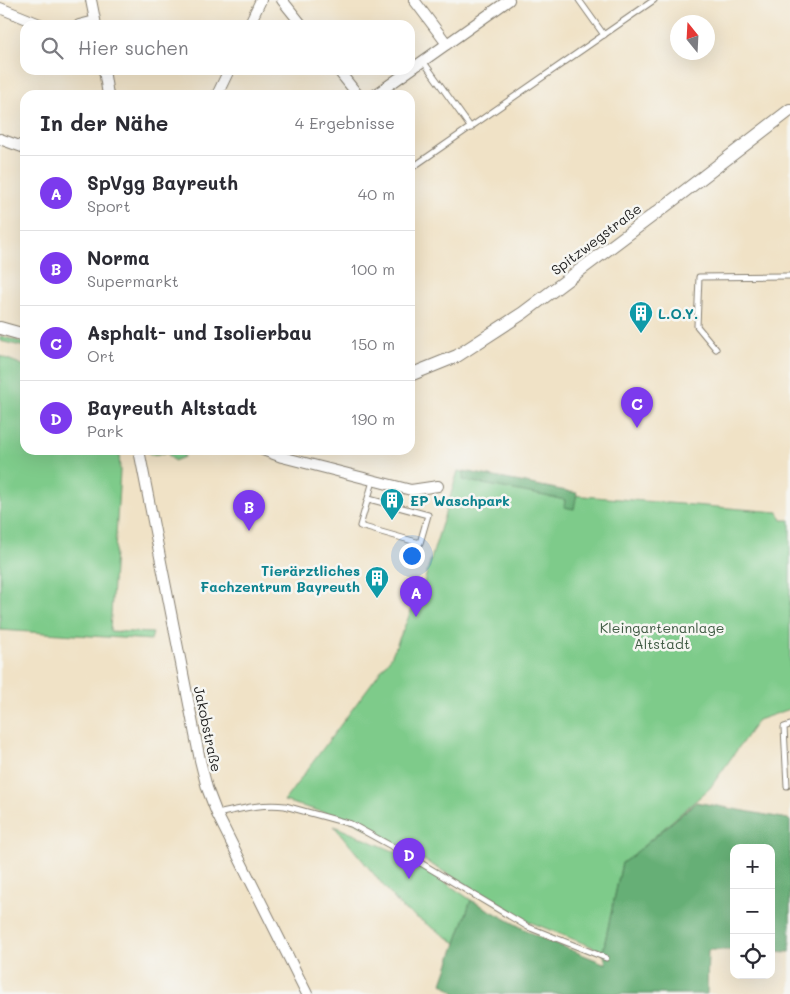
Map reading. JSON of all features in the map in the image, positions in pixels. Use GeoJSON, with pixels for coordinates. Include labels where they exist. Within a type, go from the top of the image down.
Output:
{"type":"FeatureCollection","features":[{"type":"Feature","properties":{"kind":"street"},"geometry":{"type":"LineString","coordinates":[[91,0],[95,20]]}},
{"type":"Feature","properties":{"kind":"street"},"geometry":{"type":"LineString","coordinates":[[251,20],[261,0]]}},
{"type":"Feature","properties":{"kind":"street"},"geometry":{"type":"LineString","coordinates":[[282,0],[298,20]]}},
{"type":"Feature","properties":{"kind":"street"},"geometry":{"type":"LineString","coordinates":[[414,0],[447,44]]}},
{"type":"Feature","properties":{"kind":"street"},"geometry":{"type":"LineString","coordinates":[[415,67],[509,0]]}},
{"type":"Feature","properties":{"kind":"street"},"geometry":{"type":"LineString","coordinates":[[0,8],[30,20]]}},
{"type":"Feature","properties":{"kind":"street"},"geometry":{"type":"LineString","coordinates":[[105,75],[107,90]]}},
{"type":"Feature","properties":{"kind":"street"},"geometry":{"type":"LineString","coordinates":[[219,90],[226,75]]}},
{"type":"Feature","properties":{"kind":"street"},"geometry":{"type":"LineString","coordinates":[[342,75],[354,90]]}},
{"type":"Feature","properties":{"kind":"street"},"geometry":{"type":"LineString","coordinates":[[382,90],[403,75]]}},
{"type":"Feature","properties":{"kind":"street","name":"Spitzwegstraße"},"geometry":{"type":"LineString","coordinates":[[415,374],[457,356],[523,313],[664,208],[790,110]]}},
{"type":"Feature","properties":{"kind":"street"},"geometry":{"type":"LineString","coordinates":[[0,139],[20,146]]}},
{"type":"Feature","properties":{"kind":"street"},"geometry":{"type":"LineString","coordinates":[[0,328],[20,334]]}},
{"type":"Feature","properties":{"kind":"street","name":"Jakobstraße"},"geometry":{"type":"LineString","coordinates":[[140,455],[207,788],[217,814],[307,994]]}},
{"type":"Feature","properties":{"kind":"street"},"geometry":{"type":"LineString","coordinates":[[277,455],[412,490],[438,486]]}},
{"type":"Feature","properties":{"kind":"lane"},"geometry":{"type":"LineString","coordinates":[[579,0],[604,35]]}},
{"type":"Feature","properties":{"kind":"lane"},"geometry":{"type":"LineString","coordinates":[[415,167],[654,0]]}},
{"type":"Feature","properties":{"kind":"lane"},"geometry":{"type":"LineString","coordinates":[[423,61],[471,128]]}},
{"type":"Feature","properties":{"kind":"lane"},"geometry":{"type":"LineString","coordinates":[[716,350],[697,326],[699,277],[790,276]]}},
{"type":"Feature","properties":{"kind":"lane"},"geometry":{"type":"LineString","coordinates":[[369,499],[428,515],[420,543],[360,526],[373,480]]}},
{"type":"Feature","properties":{"kind":"lane"},"geometry":{"type":"LineString","coordinates":[[787,786],[784,727],[790,725]]}},
{"type":"Feature","properties":{"kind":"lane"},"geometry":{"type":"LineString","coordinates":[[217,814],[267,804],[285,806],[350,824],[404,853],[528,927],[606,958]]}},
{"type":"Feature","properties":{"kind":"green space"},"geometry":{"type":"Polygon","coordinates":[[[0,336],[20,342],[20,346],[0,341],[0,336]]]}},
{"type":"Feature","properties":{"kind":"green space"},"geometry":{"type":"Polygon","coordinates":[[[0,356],[20,364],[20,455],[119,455],[120,471],[110,631],[153,633],[151,640],[0,630],[0,356]]]}},
{"type":"Feature","properties":{"kind":"green space"},"geometry":{"type":"Polygon","coordinates":[[[169,455],[184,455],[184,457],[174,461],[169,455]]]}},
{"type":"Feature","properties":{"kind":"green space","name":"Kleingartenanlage Altstadt"},"geometry":{"type":"Polygon","coordinates":[[[458,471],[571,495],[778,512],[782,520],[790,520],[790,709],[758,720],[710,788],[622,863],[603,951],[530,922],[405,849],[351,820],[284,801],[391,657],[424,582],[458,471]]]}},
{"type":"Feature","properties":{"kind":"green space"},"geometry":{"type":"Polygon","coordinates":[[[464,471],[577,493],[574,509],[564,507],[565,500],[463,480],[464,471]]]}},
{"type":"Feature","properties":{"kind":"green space"},"geometry":{"type":"Polygon","coordinates":[[[696,802],[788,819],[790,821],[790,952],[775,951],[775,844],[730,844],[730,950],[708,950],[707,994],[456,994],[442,983],[471,900],[539,937],[606,964],[603,951],[622,863],[696,802]]]}},
{"type":"Feature","properties":{"kind":"green space"},"geometry":{"type":"Polygon","coordinates":[[[334,826],[410,858],[471,900],[456,943],[402,908],[334,826]]]}},
{"type":"Feature","properties":{"kind":"place","name":"L.O.Y."},"geometry":{"type":"Point","coordinates":[641,334]}},
{"type":"Feature","properties":{"kind":"place","name":"Asphalt- und Isolierbau"},"geometry":{"type":"Point","coordinates":[637,428]}},
{"type":"Feature","properties":{"kind":"place","name":"EP Waschpark"},"geometry":{"type":"Point","coordinates":[392,521]}},
{"type":"Feature","properties":{"kind":"place","name":"Norma"},"geometry":{"type":"Point","coordinates":[249,531]}},
{"type":"Feature","properties":{"kind":"place","name":"Tierärztliches Fachzentrum Bayreuth"},"geometry":{"type":"Point","coordinates":[377,599]}},
{"type":"Feature","properties":{"kind":"place","name":"SpVgg Bayreuth"},"geometry":{"type":"Point","coordinates":[416,617]}},
{"type":"Feature","properties":{"kind":"place","name":"Bayreuth Altstadt"},"geometry":{"type":"Point","coordinates":[409,879]}}]}
